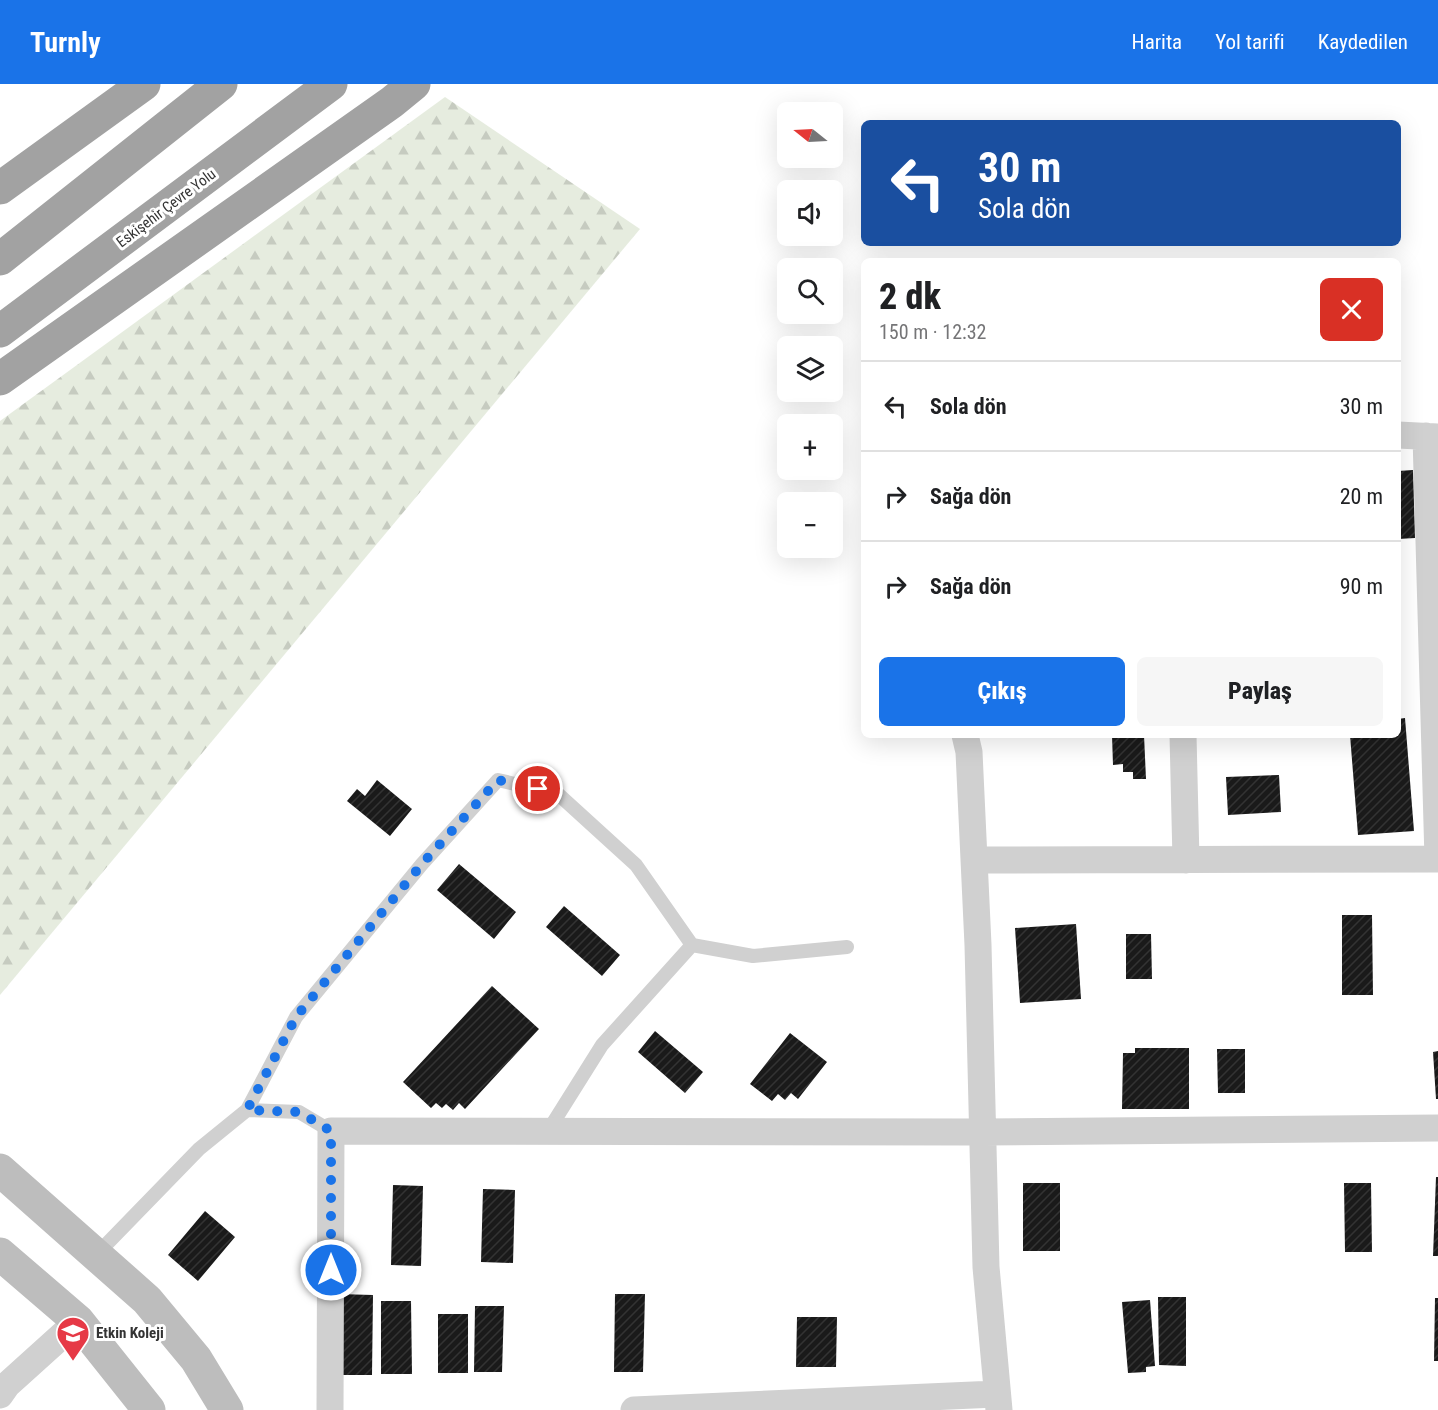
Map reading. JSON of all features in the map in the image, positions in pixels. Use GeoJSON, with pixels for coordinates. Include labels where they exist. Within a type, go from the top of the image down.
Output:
{"type":"FeatureCollection","features":[{"type":"Feature","properties":{"kind":"highway"},"geometry":{"type":"LineString","coordinates":[[0,188],[144,84]]}},
{"type":"Feature","properties":{"kind":"highway"},"geometry":{"type":"LineString","coordinates":[[0,258],[222,84]]}},
{"type":"Feature","properties":{"kind":"highway","name":"Eskişehir Çevre Yolu"},"geometry":{"type":"LineString","coordinates":[[0,331],[331,84]]}},
{"type":"Feature","properties":{"kind":"highway"},"geometry":{"type":"LineString","coordinates":[[0,379],[392,102],[414,84]]}},
{"type":"Feature","properties":{"kind":"main road"},"geometry":{"type":"LineString","coordinates":[[0,1170],[147,1300],[196,1359],[227,1410]]}},
{"type":"Feature","properties":{"kind":"main road"},"geometry":{"type":"LineString","coordinates":[[0,1254],[78,1321],[149,1410]]}},
{"type":"Feature","properties":{"kind":"street"},"geometry":{"type":"LineString","coordinates":[[974,860],[1438,859],[1432,437],[1401,435]]}},
{"type":"Feature","properties":{"kind":"street"},"geometry":{"type":"LineString","coordinates":[[634,1410],[997,1402],[986,1267],[974,860],[969,753],[966,738]]}},
{"type":"Feature","properties":{"kind":"street"},"geometry":{"type":"LineString","coordinates":[[1183,738],[1186,860]]}},
{"type":"Feature","properties":{"kind":"street"},"geometry":{"type":"LineString","coordinates":[[330,1410],[331,1131],[983,1132],[1438,1128]]}},
{"type":"Feature","properties":{"kind":"street"},"geometry":{"type":"LineString","coordinates":[[0,1395],[7,1385],[78,1321]]}},
{"type":"Feature","properties":{"kind":"lane"},"geometry":{"type":"LineString","coordinates":[[96,1255],[199,1149],[247,1110],[296,1017],[422,864],[498,780],[558,794],[636,865],[692,945],[753,956],[847,947]]}},
{"type":"Feature","properties":{"kind":"lane"},"geometry":{"type":"LineString","coordinates":[[548,1131],[602,1045],[692,945]]}},
{"type":"Feature","properties":{"kind":"lane"},"geometry":{"type":"LineString","coordinates":[[247,1110],[299,1112],[331,1131]]}},
{"type":"Feature","properties":{"kind":"green space"},"geometry":{"type":"Polygon","coordinates":[[[445,97],[640,229],[0,995],[0,421],[445,97]]]}},
{"type":"Feature","properties":{"kind":"building"},"geometry":{"type":"Polygon","coordinates":[[[1413,470],[1415,538],[1401,539],[1401,471],[1413,470]]]}},
{"type":"Feature","properties":{"kind":"building"},"geometry":{"type":"Polygon","coordinates":[[[1405,718],[1414,831],[1358,835],[1350,738],[1401,738],[1401,719],[1405,718]]]}},
{"type":"Feature","properties":{"kind":"building"},"geometry":{"type":"Polygon","coordinates":[[[1112,738],[1144,738],[1146,779],[1133,779],[1133,772],[1123,772],[1123,764],[1113,765],[1112,738]]]}},
{"type":"Feature","properties":{"kind":"building"},"geometry":{"type":"Polygon","coordinates":[[[1279,775],[1281,812],[1228,815],[1226,777],[1279,775]]]}},
{"type":"Feature","properties":{"kind":"building"},"geometry":{"type":"Polygon","coordinates":[[[377,780],[412,809],[390,836],[347,801],[357,789],[365,796],[377,780]]]}},
{"type":"Feature","properties":{"kind":"building"},"geometry":{"type":"Polygon","coordinates":[[[459,864],[516,912],[494,939],[437,890],[459,864]]]}},
{"type":"Feature","properties":{"kind":"building"},"geometry":{"type":"Polygon","coordinates":[[[564,906],[620,955],[602,976],[546,927],[564,906]]]}},
{"type":"Feature","properties":{"kind":"building"},"geometry":{"type":"Polygon","coordinates":[[[1342,915],[1372,915],[1373,995],[1342,995],[1342,915]]]}},
{"type":"Feature","properties":{"kind":"building"},"geometry":{"type":"Polygon","coordinates":[[[1076,924],[1081,999],[1020,1003],[1015,928],[1076,924]]]}},
{"type":"Feature","properties":{"kind":"building"},"geometry":{"type":"Polygon","coordinates":[[[1126,934],[1151,934],[1152,979],[1126,979],[1126,934]]]}},
{"type":"Feature","properties":{"kind":"building"},"geometry":{"type":"Polygon","coordinates":[[[492,986],[539,1029],[465,1109],[459,1103],[453,1110],[446,1104],[442,1108],[436,1103],[431,1108],[403,1082],[492,986]]]}},
{"type":"Feature","properties":{"kind":"building"},"geometry":{"type":"Polygon","coordinates":[[[655,1031],[703,1072],[685,1093],[638,1052],[655,1031]]]}},
{"type":"Feature","properties":{"kind":"building"},"geometry":{"type":"Polygon","coordinates":[[[790,1033],[827,1062],[798,1099],[791,1093],[785,1100],[778,1094],[772,1101],[750,1084],[790,1033]]]}},
{"type":"Feature","properties":{"kind":"building"},"geometry":{"type":"Polygon","coordinates":[[[1135,1048],[1189,1048],[1189,1109],[1122,1109],[1123,1053],[1135,1053],[1135,1048]]]}},
{"type":"Feature","properties":{"kind":"building"},"geometry":{"type":"Polygon","coordinates":[[[1217,1049],[1245,1049],[1245,1093],[1218,1093],[1217,1049]]]}},
{"type":"Feature","properties":{"kind":"building"},"geometry":{"type":"Polygon","coordinates":[[[1438,1051],[1438,1099],[1436,1099],[1433,1052],[1438,1051]]]}},
{"type":"Feature","properties":{"kind":"building"},"geometry":{"type":"Polygon","coordinates":[[[1436,1177],[1438,1177],[1438,1256],[1433,1256],[1436,1177]]]}},
{"type":"Feature","properties":{"kind":"building"},"geometry":{"type":"Polygon","coordinates":[[[1023,1183],[1060,1183],[1060,1251],[1023,1251],[1023,1183]]]}},
{"type":"Feature","properties":{"kind":"building"},"geometry":{"type":"Polygon","coordinates":[[[1344,1183],[1371,1183],[1372,1252],[1345,1252],[1344,1183]]]}},
{"type":"Feature","properties":{"kind":"building"},"geometry":{"type":"Polygon","coordinates":[[[393,1185],[423,1186],[421,1266],[391,1265],[393,1185]]]}},
{"type":"Feature","properties":{"kind":"building"},"geometry":{"type":"Polygon","coordinates":[[[483,1189],[515,1190],[513,1263],[481,1262],[483,1189]]]}},
{"type":"Feature","properties":{"kind":"building"},"geometry":{"type":"Polygon","coordinates":[[[205,1211],[235,1237],[198,1281],[168,1255],[205,1211]]]}},
{"type":"Feature","properties":{"kind":"building"},"geometry":{"type":"Polygon","coordinates":[[[338,1294],[373,1295],[372,1375],[337,1375],[338,1294]]]}},
{"type":"Feature","properties":{"kind":"building"},"geometry":{"type":"Polygon","coordinates":[[[615,1294],[645,1294],[643,1372],[614,1372],[615,1294]]]}},
{"type":"Feature","properties":{"kind":"building"},"geometry":{"type":"Polygon","coordinates":[[[1158,1297],[1186,1297],[1186,1366],[1159,1365],[1158,1297]]]}},
{"type":"Feature","properties":{"kind":"building"},"geometry":{"type":"Polygon","coordinates":[[[1435,1298],[1438,1298],[1438,1361],[1434,1361],[1435,1298]]]}},
{"type":"Feature","properties":{"kind":"building"},"geometry":{"type":"Polygon","coordinates":[[[1150,1300],[1155,1366],[1146,1367],[1146,1372],[1128,1373],[1122,1302],[1150,1300]]]}},
{"type":"Feature","properties":{"kind":"building"},"geometry":{"type":"Polygon","coordinates":[[[381,1301],[411,1301],[412,1374],[381,1374],[381,1301]]]}},
{"type":"Feature","properties":{"kind":"building"},"geometry":{"type":"Polygon","coordinates":[[[475,1306],[504,1306],[502,1372],[474,1372],[475,1306]]]}},
{"type":"Feature","properties":{"kind":"building"},"geometry":{"type":"Polygon","coordinates":[[[438,1314],[468,1314],[468,1373],[438,1373],[438,1314]]]}},
{"type":"Feature","properties":{"kind":"building"},"geometry":{"type":"Polygon","coordinates":[[[797,1317],[837,1317],[836,1367],[796,1367],[797,1317]]]}},
{"type":"Feature","properties":{"kind":"place","name":"Etkin Koleji"},"geometry":{"type":"Point","coordinates":[73,1362]}},
{"type":"Feature","properties":{"kind":"route"},"geometry":{"type":"LineString","coordinates":[[331,1270],[331,1131],[299,1112],[247,1110],[296,1017],[422,864],[498,780],[538,789]]}}]}
